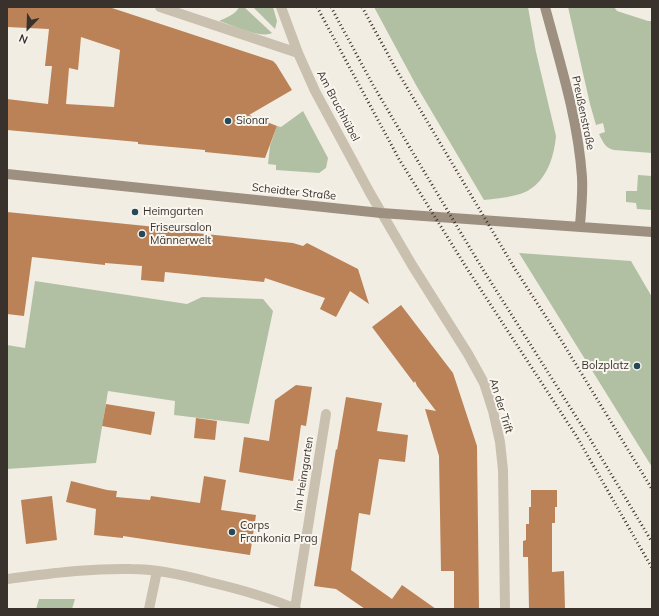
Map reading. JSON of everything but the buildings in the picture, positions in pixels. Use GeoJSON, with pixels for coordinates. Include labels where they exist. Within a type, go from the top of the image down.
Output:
{"type":"FeatureCollection","features":[{"type":"Feature","properties":{"kind":"main road","name":"Preußenstraße"},"geometry":{"type":"LineString","coordinates":[[545,7],[570,98],[576,129],[582,180],[580,226]]}},
{"type":"Feature","properties":{"kind":"main road","name":"Scheidter Straße"},"geometry":{"type":"LineString","coordinates":[[7,174],[381,212],[652,232]]}},
{"type":"Feature","properties":{"kind":"street"},"geometry":{"type":"LineString","coordinates":[[160,7],[298,53]]}},
{"type":"Feature","properties":{"kind":"street","name":"Am Bruchhübel"},"geometry":{"type":"LineString","coordinates":[[281,7],[298,53],[315,91],[381,212]]}},
{"type":"Feature","properties":{"kind":"street","name":"An der Trift"},"geometry":{"type":"LineString","coordinates":[[381,212],[412,265],[468,354],[484,383],[493,411],[500,442],[503,470],[505,609]]}},
{"type":"Feature","properties":{"kind":"street","name":"Im Heimgarten"},"geometry":{"type":"LineString","coordinates":[[295,609],[326,414]]}},
{"type":"Feature","properties":{"kind":"street"},"geometry":{"type":"LineString","coordinates":[[7,579],[87,570],[131,569],[157,571],[249,591],[295,609]]}},
{"type":"Feature","properties":{"kind":"street"},"geometry":{"type":"LineString","coordinates":[[149,609],[157,571]]}},
{"type":"Feature","properties":{"kind":"green space"},"geometry":{"type":"Polygon","coordinates":[[[239,7],[244,7],[272,33],[253,33],[219,21],[233,14],[239,7]]]}},
{"type":"Feature","properties":{"kind":"green space"},"geometry":{"type":"Polygon","coordinates":[[[253,7],[273,7],[277,21],[275,29],[253,7]]]}},
{"type":"Feature","properties":{"kind":"green space"},"geometry":{"type":"Polygon","coordinates":[[[374,7],[528,7],[536,52],[556,136],[551,159],[541,180],[529,190],[520,194],[484,200],[416,85],[374,7]]]}},
{"type":"Feature","properties":{"kind":"green space"},"geometry":{"type":"Polygon","coordinates":[[[568,7],[614,7],[617,11],[652,21],[652,153],[614,150],[608,148],[603,142],[599,134],[605,132],[603,123],[596,125],[568,7]]]}},
{"type":"Feature","properties":{"kind":"green space"},"geometry":{"type":"Polygon","coordinates":[[[303,111],[328,158],[326,168],[319,173],[276,170],[276,165],[268,164],[270,146],[277,126],[281,127],[303,111]]]}},
{"type":"Feature","properties":{"kind":"green space"},"geometry":{"type":"Polygon","coordinates":[[[638,175],[652,176],[652,210],[637,209],[636,203],[626,202],[626,191],[637,191],[638,175]]]}},
{"type":"Feature","properties":{"kind":"green space"},"geometry":{"type":"Polygon","coordinates":[[[519,253],[631,261],[652,297],[652,467],[519,253]]]}},
{"type":"Feature","properties":{"kind":"green space"},"geometry":{"type":"Polygon","coordinates":[[[35,281],[187,304],[202,297],[263,299],[273,311],[249,424],[174,415],[175,401],[108,391],[96,463],[7,469],[7,345],[25,348],[35,281]]]}},
{"type":"Feature","properties":{"kind":"green space"},"geometry":{"type":"Polygon","coordinates":[[[39,599],[75,599],[72,609],[36,609],[39,599]]]}},
{"type":"Feature","properties":{"kind":"railway"},"geometry":{"type":"LineString","coordinates":[[317,7],[399,159],[466,267],[577,437],[652,568]]}},
{"type":"Feature","properties":{"kind":"railway"},"geometry":{"type":"LineString","coordinates":[[331,7],[373,85],[416,158],[482,268],[587,434],[652,542]]}},
{"type":"Feature","properties":{"kind":"railway"},"geometry":{"type":"LineString","coordinates":[[362,7],[396,69],[515,269],[561,340],[652,489]]}},
{"type":"Feature","properties":{"kind":"place","name":"Sionar"},"geometry":{"type":"Point","coordinates":[228,121]}},
{"type":"Feature","properties":{"kind":"place","name":"Heimgarten"},"geometry":{"type":"Point","coordinates":[135,212]}},
{"type":"Feature","properties":{"kind":"place","name":"Friseursalon Männerwelt"},"geometry":{"type":"Point","coordinates":[142,234]}},
{"type":"Feature","properties":{"kind":"place","name":"Bolzplatz"},"geometry":{"type":"Point","coordinates":[637,366]}},
{"type":"Feature","properties":{"kind":"place","name":"Corps Frankonia Prag"},"geometry":{"type":"Point","coordinates":[232,532]}}]}
